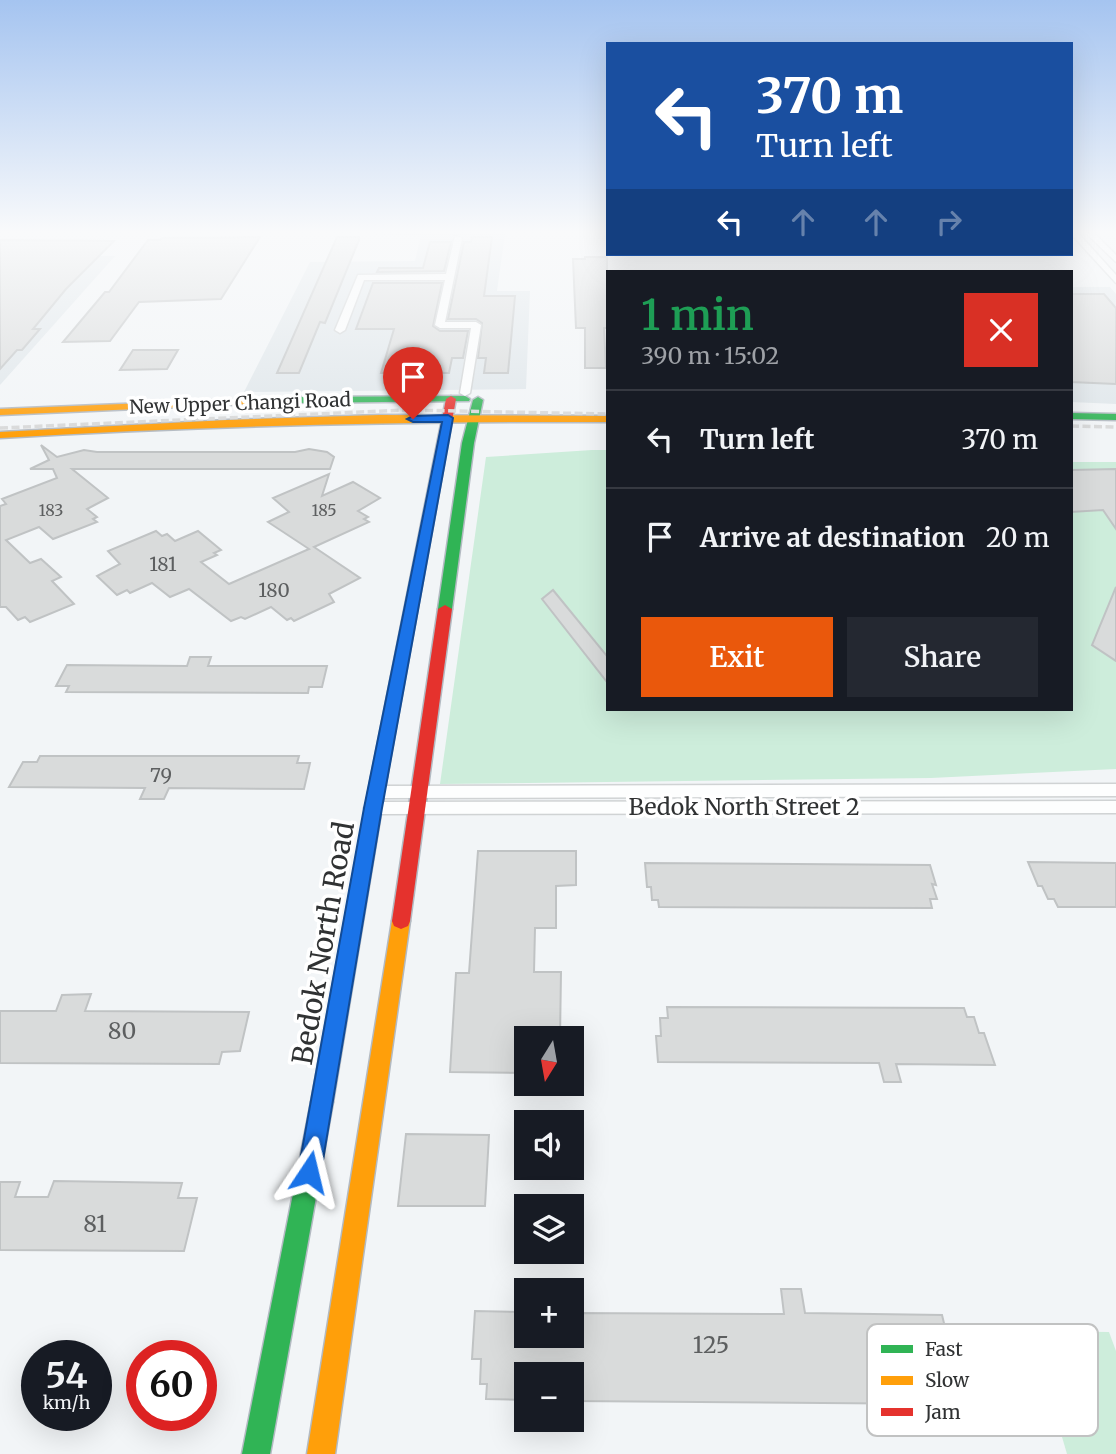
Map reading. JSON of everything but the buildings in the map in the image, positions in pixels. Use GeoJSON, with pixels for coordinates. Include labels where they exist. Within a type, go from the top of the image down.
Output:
{"type":"FeatureCollection","features":[{"type":"Feature","properties":{"kind":"main road","name":"New Upper Changi Road"},"geometry":{"type":"LineString","coordinates":[[0,412],[230,401],[465,397],[496,400]]}},
{"type":"Feature","properties":{"kind":"main road"},"geometry":{"type":"LineString","coordinates":[[321,1454],[391,995],[468,443],[475,418],[465,397]]}},
{"type":"Feature","properties":{"kind":"main road","name":"Bedok North Road"},"geometry":{"type":"LineString","coordinates":[[256,1454],[375,800],[448,418],[465,397]]}},
{"type":"Feature","properties":{"kind":"main road"},"geometry":{"type":"LineString","coordinates":[[1073,416],[1116,417]]}},
{"type":"Feature","properties":{"kind":"main road"},"geometry":{"type":"LineString","coordinates":[[468,443],[500,428],[555,417]]}},
{"type":"Feature","properties":{"kind":"main road","name":"New Upper Changi Road"},"geometry":{"type":"LineString","coordinates":[[0,435],[203,423],[448,418],[606,419]]}},
{"type":"Feature","properties":{"kind":"main road"},"geometry":{"type":"LineString","coordinates":[[386,419],[415,428],[443,445]]}},
{"type":"Feature","properties":{"kind":"main road"},"geometry":{"type":"LineString","coordinates":[[1073,432],[1116,433]]}},
{"type":"Feature","properties":{"kind":"street"},"geometry":{"type":"LineString","coordinates":[[340,330],[351,302]]}},
{"type":"Feature","properties":{"kind":"street"},"geometry":{"type":"LineString","coordinates":[[445,302],[440,325],[476,325],[465,397]]}},
{"type":"Feature","properties":{"kind":"street","name":"Bedok North Street 2"},"geometry":{"type":"LineString","coordinates":[[417,800],[1116,790]]}},
{"type":"Feature","properties":{"kind":"street","name":"Bedok North Street 2"},"geometry":{"type":"LineString","coordinates":[[375,800],[1116,807]]}},
{"type":"Feature","properties":{"kind":"shaded area"},"geometry":{"type":"Polygon","coordinates":[[[0,302],[74,302],[0,385],[0,302]]]}},
{"type":"Feature","properties":{"kind":"shaded area"},"geometry":{"type":"Polygon","coordinates":[[[290,302],[530,302],[526,389],[244,392],[290,302]]]}},
{"type":"Feature","properties":{"kind":"shaded area"},"geometry":{"type":"Polygon","coordinates":[[[1073,302],[1116,302],[1116,404],[1073,402],[1073,302]]]}},
{"type":"Feature","properties":{"kind":"green space"},"geometry":{"type":"Polygon","coordinates":[[[606,450],[606,711],[1073,711],[1073,462],[1116,462],[1116,769],[931,778],[440,784],[486,457],[606,450]]]}},
{"type":"Feature","properties":{"kind":"green space"},"geometry":{"type":"Polygon","coordinates":[[[1098,1332],[1109,1332],[1116,1351],[1116,1454],[1067,1454],[1062,1436],[1098,1436],[1098,1332]]]}},
{"type":"Feature","properties":{"kind":"railway"},"geometry":{"type":"LineString","coordinates":[[0,428],[406,410],[606,414]]}},
{"type":"Feature","properties":{"kind":"railway"},"geometry":{"type":"LineString","coordinates":[[1073,426],[1116,427]]}},
{"type":"Feature","properties":{"kind":"traffic: fast"},"geometry":{"type":"LineString","coordinates":[[295,400],[465,399]]}},
{"type":"Feature","properties":{"kind":"traffic: fast"},"geometry":{"type":"LineString","coordinates":[[445,609],[468,443],[478,400]]}},
{"type":"Feature","properties":{"kind":"traffic: fast"},"geometry":{"type":"LineString","coordinates":[[1073,416],[1116,417]]}},
{"type":"Feature","properties":{"kind":"traffic: fast"},"geometry":{"type":"LineString","coordinates":[[256,1454],[322,1102]]}},
{"type":"Feature","properties":{"kind":"traffic: slow"},"geometry":{"type":"LineString","coordinates":[[0,412],[295,400]]}},
{"type":"Feature","properties":{"kind":"traffic: slow"},"geometry":{"type":"LineString","coordinates":[[0,435],[303,420],[606,419]]}},
{"type":"Feature","properties":{"kind":"traffic: slow"},"geometry":{"type":"LineString","coordinates":[[322,1102],[379,777]]}},
{"type":"Feature","properties":{"kind":"traffic: slow"},"geometry":{"type":"LineString","coordinates":[[321,1454],[401,921]]}},
{"type":"Feature","properties":{"kind":"traffic: jam"},"geometry":{"type":"LineString","coordinates":[[379,777],[451,399]]}},
{"type":"Feature","properties":{"kind":"traffic: jam"},"geometry":{"type":"LineString","coordinates":[[401,921],[445,609]]}},
{"type":"Feature","properties":{"kind":"route"},"geometry":{"type":"LineString","coordinates":[[309,1172],[350,952],[373,808],[448,418],[413,419]]}}]}
